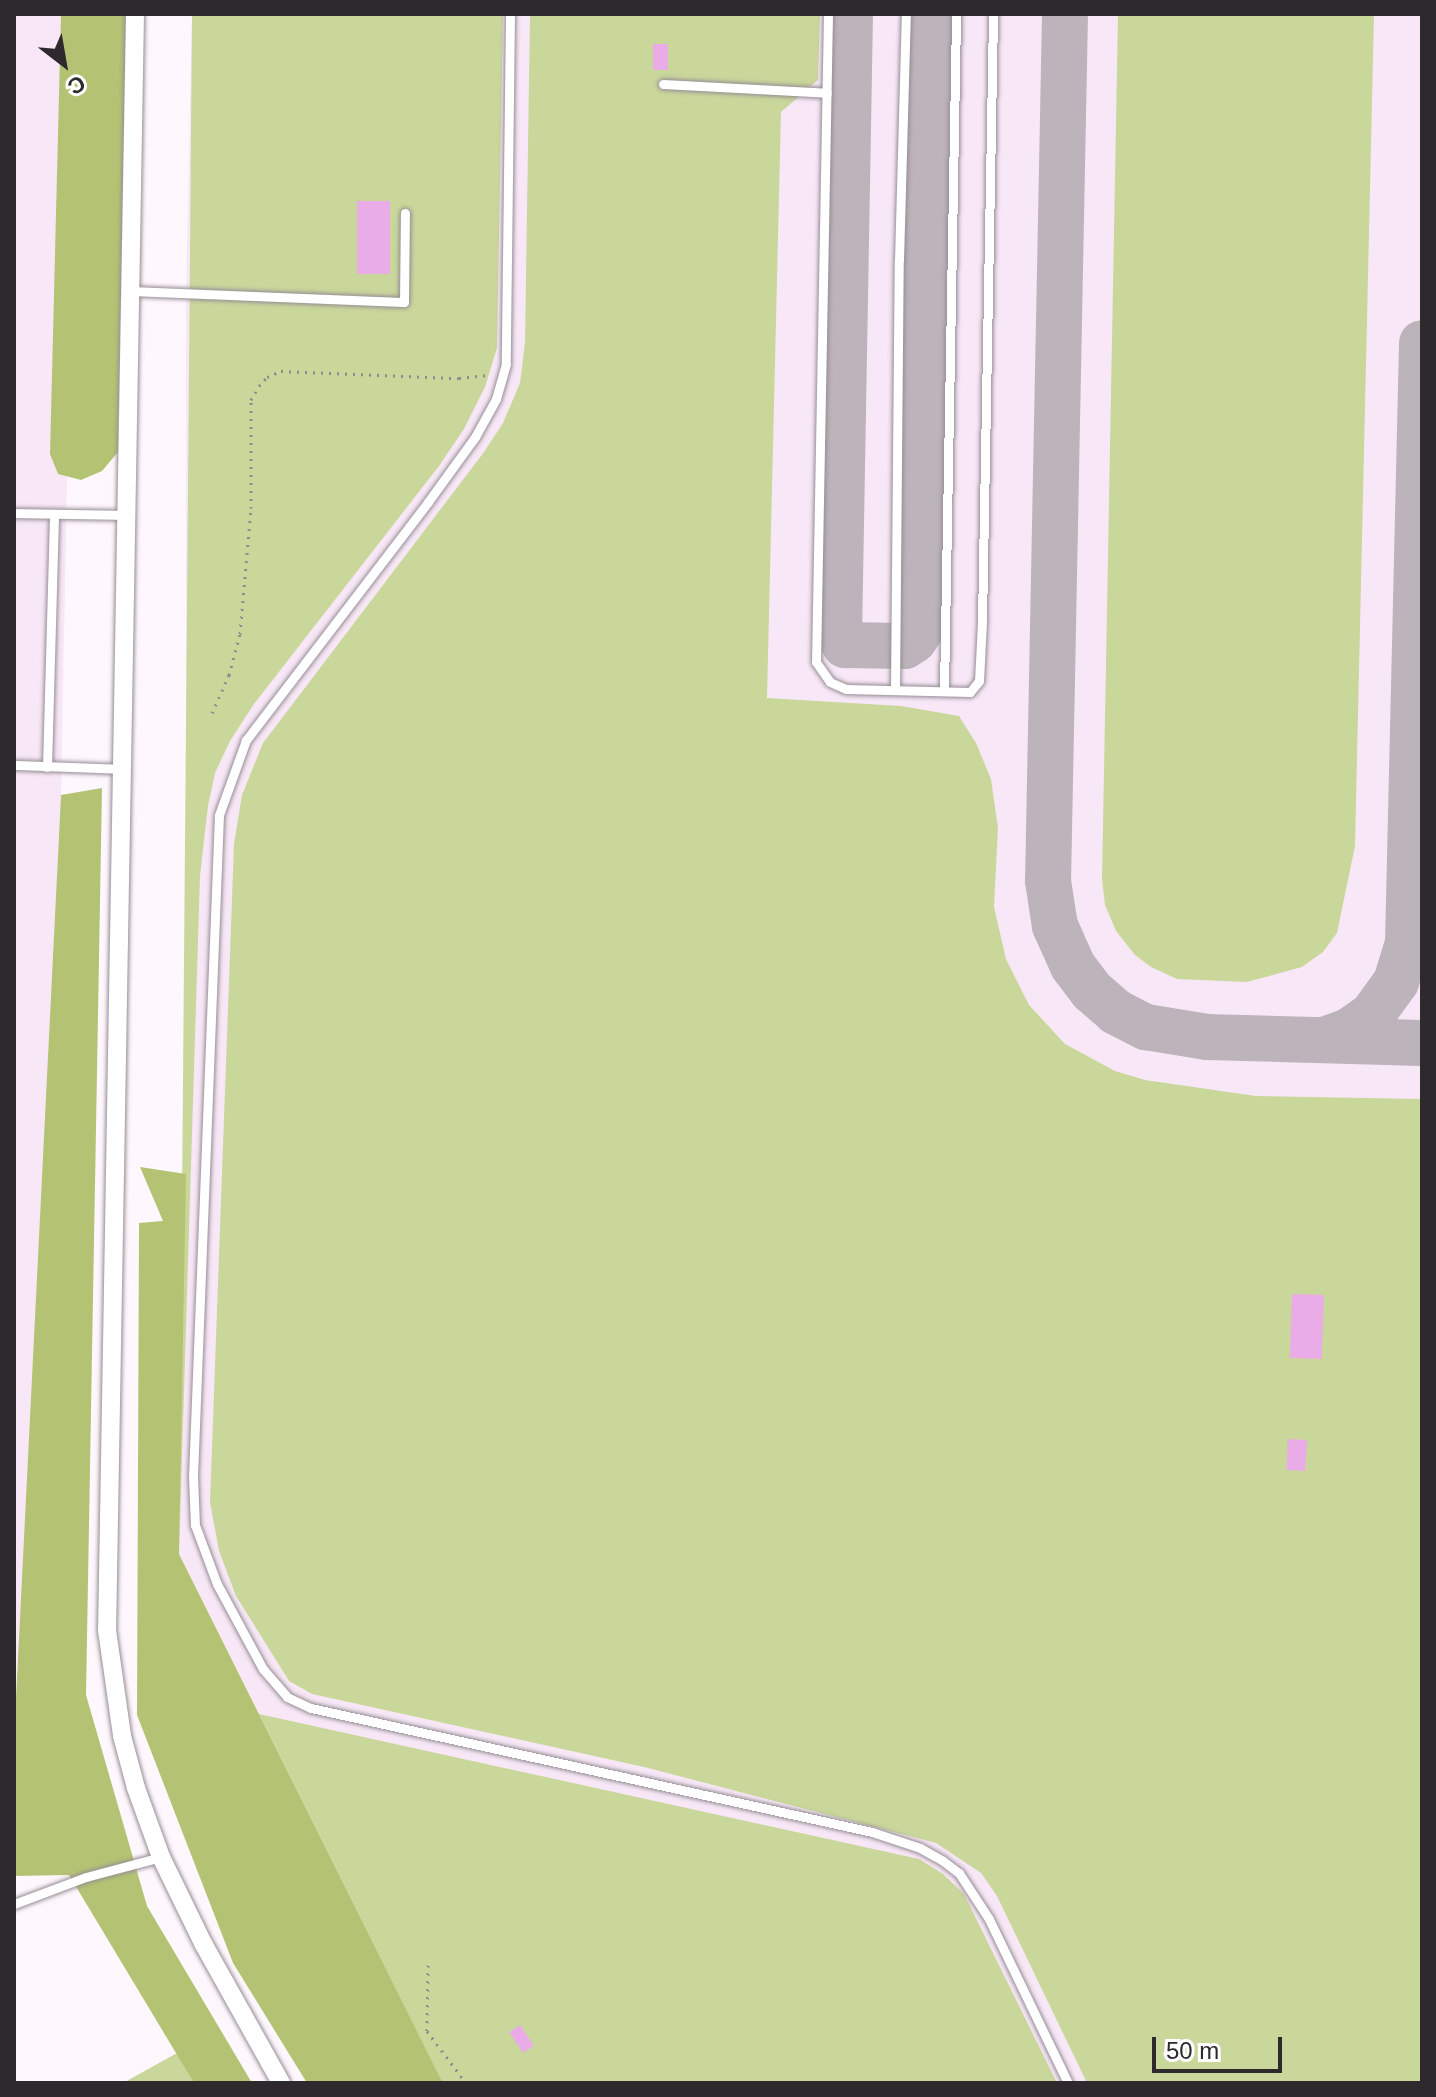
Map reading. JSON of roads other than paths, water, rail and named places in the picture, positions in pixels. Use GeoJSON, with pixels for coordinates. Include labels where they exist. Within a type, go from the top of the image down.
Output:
{"type":"FeatureCollection","features":[{"type":"Feature","properties":{"kind":"street"},"geometry":{"type":"LineString","coordinates":[[135,14],[107,1630],[122,1736],[136,1788],[161,1857],[204,1945],[281,2083]]}},
{"type":"Feature","properties":{"kind":"lane"},"geometry":{"type":"LineString","coordinates":[[510,14],[504,373],[496,399],[475,437],[246,740],[219,815],[193,1476],[195,1525],[202,1549],[263,1669],[287,1697],[311,1708],[872,1832],[920,1848],[943,1861],[959,1873],[989,1919],[1068,2083]]}},
{"type":"Feature","properties":{"kind":"lane"},"geometry":{"type":"LineString","coordinates":[[828,14],[816,662],[830,682],[846,689],[970,692],[979,681],[993,14]]}},
{"type":"Feature","properties":{"kind":"lane"},"geometry":{"type":"LineString","coordinates":[[895,690],[899,260],[906,14]]}},
{"type":"Feature","properties":{"kind":"lane"},"geometry":{"type":"LineString","coordinates":[[944,691],[956,14]]}},
{"type":"Feature","properties":{"kind":"lane"},"geometry":{"type":"LineString","coordinates":[[663,84],[827,93]]}},
{"type":"Feature","properties":{"kind":"lane"},"geometry":{"type":"LineString","coordinates":[[129,291],[404,302],[405,213]]}},
{"type":"Feature","properties":{"kind":"lane"},"geometry":{"type":"LineString","coordinates":[[14,513],[126,515]]}},
{"type":"Feature","properties":{"kind":"lane"},"geometry":{"type":"LineString","coordinates":[[47,767],[54,514]]}},
{"type":"Feature","properties":{"kind":"lane"},"geometry":{"type":"LineString","coordinates":[[14,765],[121,769]]}},
{"type":"Feature","properties":{"kind":"lane"},"geometry":{"type":"LineString","coordinates":[[14,1904],[86,1877],[161,1857]]}}]}
